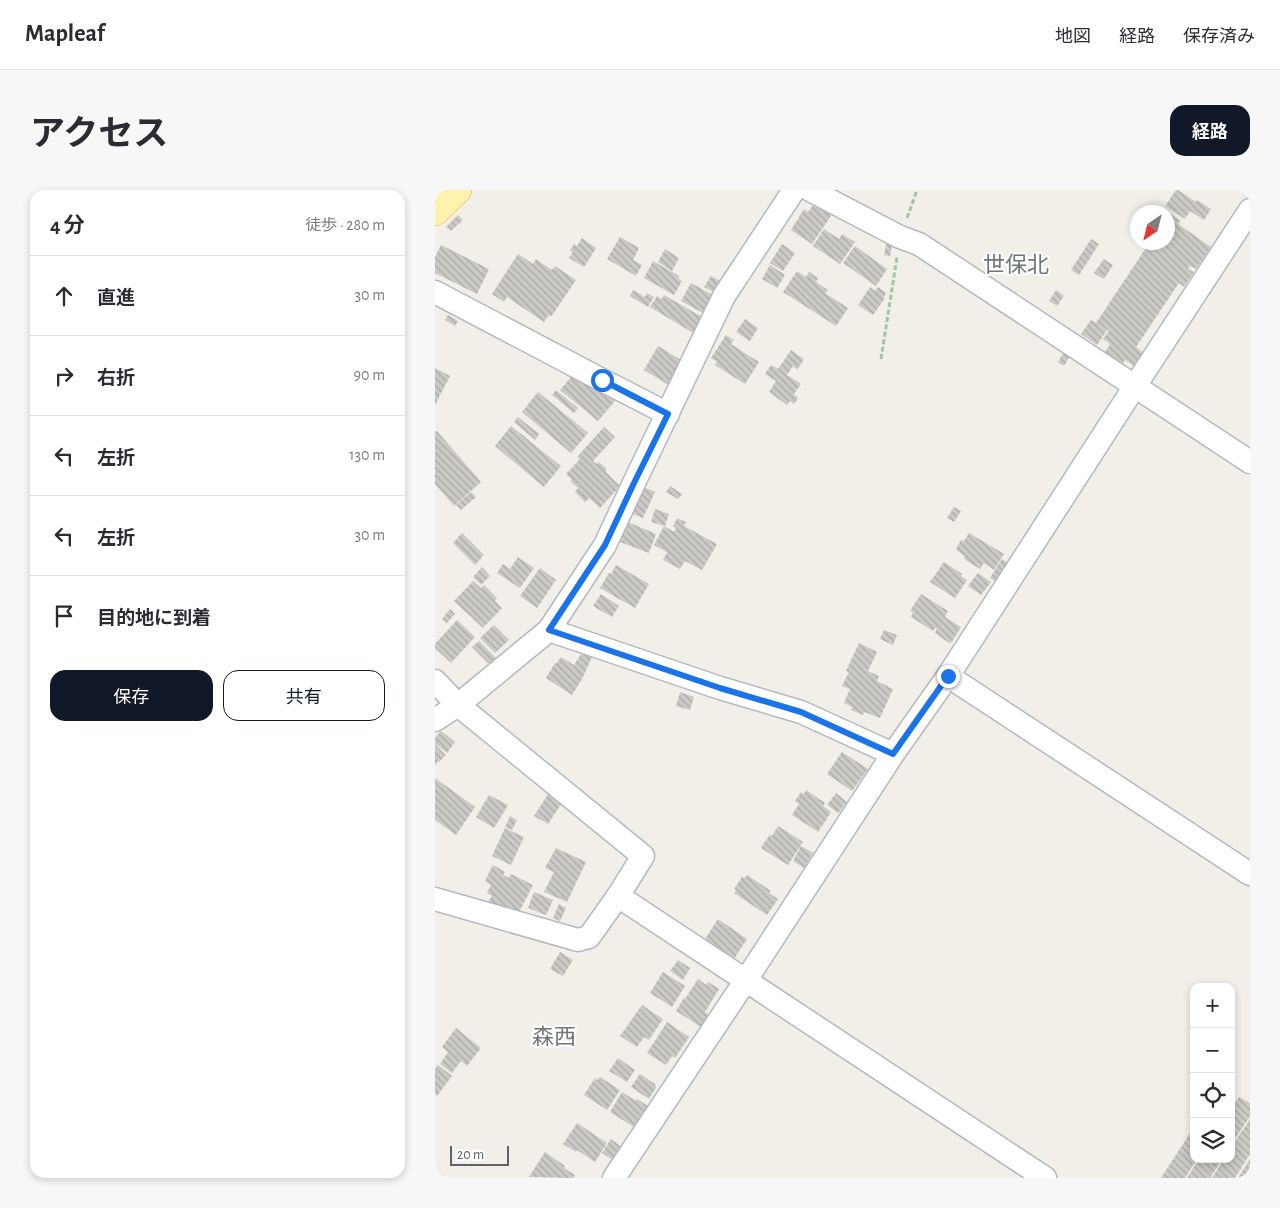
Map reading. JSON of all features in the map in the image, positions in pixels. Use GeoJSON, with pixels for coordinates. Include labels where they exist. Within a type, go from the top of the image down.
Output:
{"type":"FeatureCollection","features":[{"type":"Feature","properties":{"kind":"main road"},"geometry":{"type":"LineString","coordinates":[[435,212],[457,190]]}},
{"type":"Feature","properties":{"kind":"street"},"geometry":{"type":"LineString","coordinates":[[435,720],[458,705],[549,630],[605,545],[724,296],[794,190]]}},
{"type":"Feature","properties":{"kind":"street"},"geometry":{"type":"LineString","coordinates":[[811,190],[919,244],[1250,462]]}},
{"type":"Feature","properties":{"kind":"street"},"geometry":{"type":"LineString","coordinates":[[614,1178],[893,754],[948,676],[1250,210]]}},
{"type":"Feature","properties":{"kind":"street"},"geometry":{"type":"LineString","coordinates":[[435,292],[668,414]]}},
{"type":"Feature","properties":{"kind":"street"},"geometry":{"type":"LineString","coordinates":[[549,630],[720,688],[801,712],[893,754]]}},
{"type":"Feature","properties":{"kind":"street"},"geometry":{"type":"LineString","coordinates":[[948,676],[1250,874]]}},
{"type":"Feature","properties":{"kind":"street"},"geometry":{"type":"LineString","coordinates":[[435,681],[458,705],[643,856],[619,896],[589,937],[578,940],[435,899]]}},
{"type":"Feature","properties":{"kind":"street"},"geometry":{"type":"LineString","coordinates":[[619,896],[1045,1178]]}},
{"type":"Feature","properties":{"kind":"path"},"geometry":{"type":"LineString","coordinates":[[881,359],[900,236],[917,190]]}},
{"type":"Feature","properties":{"kind":"building"},"geometry":{"type":"Polygon","coordinates":[[[1176,190],[1178,190],[1211,209],[1204,220],[1190,211],[1185,219],[1175,212],[1175,205],[1166,205],[1176,190]]]}},
{"type":"Feature","properties":{"kind":"building"},"geometry":{"type":"Polygon","coordinates":[[[820,195],[837,207],[812,244],[791,230],[804,209],[808,212],[820,195]]]}},
{"type":"Feature","properties":{"kind":"building"},"geometry":{"type":"Polygon","coordinates":[[[458,215],[463,220],[451,231],[446,227],[458,215]]]}},
{"type":"Feature","properties":{"kind":"building"},"geometry":{"type":"Polygon","coordinates":[[[1175,217],[1180,221],[1178,224],[1211,247],[1196,269],[1190,266],[1188,269],[1194,272],[1184,287],[1179,283],[1136,347],[1144,353],[1135,367],[1125,360],[1122,364],[1104,354],[1110,344],[1103,339],[1109,331],[1099,324],[1107,330],[1097,345],[1081,334],[1091,320],[1096,323],[1145,250],[1175,250],[1175,217]]]}},
{"type":"Feature","properties":{"kind":"building"},"geometry":{"type":"Polygon","coordinates":[[[824,229],[839,239],[842,234],[855,242],[840,264],[813,246],[824,229]]]}},
{"type":"Feature","properties":{"kind":"building"},"geometry":{"type":"Polygon","coordinates":[[[620,237],[639,248],[633,260],[642,265],[636,276],[607,259],[620,237]]]}},
{"type":"Feature","properties":{"kind":"building"},"geometry":{"type":"Polygon","coordinates":[[[582,238],[596,248],[584,267],[569,258],[573,252],[570,250],[574,244],[577,246],[582,238]]]}},
{"type":"Feature","properties":{"kind":"building"},"geometry":{"type":"Polygon","coordinates":[[[1091,239],[1099,244],[1079,275],[1071,270],[1091,239]]]}},
{"type":"Feature","properties":{"kind":"building"},"geometry":{"type":"Polygon","coordinates":[[[782,244],[795,253],[783,271],[770,263],[782,244]]]}},
{"type":"Feature","properties":{"kind":"building"},"geometry":{"type":"Polygon","coordinates":[[[886,244],[892,245],[890,256],[884,255],[886,244]]]}},
{"type":"Feature","properties":{"kind":"building"},"geometry":{"type":"Polygon","coordinates":[[[441,245],[489,269],[477,294],[435,273],[435,257],[441,245]]]}},
{"type":"Feature","properties":{"kind":"building"},"geometry":{"type":"Polygon","coordinates":[[[855,246],[887,269],[876,286],[843,263],[855,246]]]}},
{"type":"Feature","properties":{"kind":"building"},"geometry":{"type":"Polygon","coordinates":[[[665,249],[679,258],[672,271],[658,262],[665,249]]]}},
{"type":"Feature","properties":{"kind":"building"},"geometry":{"type":"Polygon","coordinates":[[[518,254],[533,264],[536,259],[552,270],[555,266],[576,280],[551,317],[549,315],[544,322],[507,297],[504,302],[492,294],[518,254]]]}},
{"type":"Feature","properties":{"kind":"building"},"geometry":{"type":"Polygon","coordinates":[[[1104,259],[1113,265],[1104,279],[1094,273],[1104,259]]]}},
{"type":"Feature","properties":{"kind":"building"},"geometry":{"type":"Polygon","coordinates":[[[653,261],[679,276],[678,278],[682,281],[674,295],[644,278],[653,261]]]}},
{"type":"Feature","properties":{"kind":"building"},"geometry":{"type":"Polygon","coordinates":[[[770,265],[785,275],[777,288],[762,279],[770,265]]]}},
{"type":"Feature","properties":{"kind":"building"},"geometry":{"type":"Polygon","coordinates":[[[797,271],[806,277],[809,272],[818,278],[816,282],[828,290],[825,293],[848,308],[836,326],[783,292],[797,271]]]}},
{"type":"Feature","properties":{"kind":"building"},"geometry":{"type":"Polygon","coordinates":[[[711,276],[724,283],[717,294],[704,287],[711,276]]]}},
{"type":"Feature","properties":{"kind":"building"},"geometry":{"type":"Polygon","coordinates":[[[691,283],[722,300],[705,314],[681,301],[691,283]]]}},
{"type":"Feature","properties":{"kind":"building"},"geometry":{"type":"Polygon","coordinates":[[[870,287],[875,291],[878,287],[886,293],[885,298],[873,315],[858,305],[870,287]]]}},
{"type":"Feature","properties":{"kind":"building"},"geometry":{"type":"Polygon","coordinates":[[[633,290],[645,297],[647,293],[654,297],[648,307],[630,296],[633,290]]]}},
{"type":"Feature","properties":{"kind":"building"},"geometry":{"type":"Polygon","coordinates":[[[1056,290],[1064,296],[1057,306],[1049,301],[1056,290]]]}},
{"type":"Feature","properties":{"kind":"building"},"geometry":{"type":"Polygon","coordinates":[[[664,295],[709,321],[700,337],[650,307],[657,296],[662,299],[664,295]]]}},
{"type":"Feature","properties":{"kind":"building"},"geometry":{"type":"Polygon","coordinates":[[[448,315],[458,321],[455,326],[445,320],[448,315]]]}},
{"type":"Feature","properties":{"kind":"building"},"geometry":{"type":"Polygon","coordinates":[[[745,319],[758,328],[750,341],[736,332],[745,319]]]}},
{"type":"Feature","properties":{"kind":"building"},"geometry":{"type":"Polygon","coordinates":[[[726,335],[734,340],[731,344],[759,362],[745,384],[715,365],[717,362],[711,358],[726,335]]]}},
{"type":"Feature","properties":{"kind":"building"},"geometry":{"type":"Polygon","coordinates":[[[658,346],[686,363],[672,387],[644,370],[658,346]]]}},
{"type":"Feature","properties":{"kind":"building"},"geometry":{"type":"Polygon","coordinates":[[[791,350],[804,359],[797,370],[793,366],[787,375],[801,384],[794,394],[798,398],[794,404],[790,401],[787,405],[769,392],[776,381],[765,374],[771,365],[778,369],[791,350]]]}},
{"type":"Feature","properties":{"kind":"building"},"geometry":{"type":"Polygon","coordinates":[[[1064,352],[1070,356],[1064,366],[1058,362],[1064,352]]]}},
{"type":"Feature","properties":{"kind":"building"},"geometry":{"type":"Polygon","coordinates":[[[435,368],[450,376],[435,405],[435,368]]]}},
{"type":"Feature","properties":{"kind":"building"},"geometry":{"type":"Polygon","coordinates":[[[577,370],[615,401],[598,421],[560,390],[577,370]]]}},
{"type":"Feature","properties":{"kind":"building"},"geometry":{"type":"Polygon","coordinates":[[[556,390],[578,408],[574,413],[552,395],[556,390]]]}},
{"type":"Feature","properties":{"kind":"building"},"geometry":{"type":"Polygon","coordinates":[[[538,392],[588,433],[571,453],[522,412],[538,392]]]}},
{"type":"Feature","properties":{"kind":"building"},"geometry":{"type":"Polygon","coordinates":[[[518,417],[539,434],[535,440],[514,422],[518,417]]]}},
{"type":"Feature","properties":{"kind":"building"},"geometry":{"type":"Polygon","coordinates":[[[511,426],[561,466],[544,487],[495,446],[511,426]]]}},
{"type":"Feature","properties":{"kind":"building"},"geometry":{"type":"Polygon","coordinates":[[[604,427],[615,437],[593,461],[597,464],[599,462],[607,469],[605,471],[620,486],[600,508],[589,498],[585,502],[575,492],[578,488],[570,481],[572,480],[566,474],[580,459],[577,457],[604,427]]]}},
{"type":"Feature","properties":{"kind":"building"},"geometry":{"type":"Polygon","coordinates":[[[437,431],[481,482],[454,506],[435,484],[435,432],[437,431]]]}},
{"type":"Feature","properties":{"kind":"building"},"geometry":{"type":"Polygon","coordinates":[[[639,485],[655,492],[643,518],[627,512],[639,485]]]}},
{"type":"Feature","properties":{"kind":"building"},"geometry":{"type":"Polygon","coordinates":[[[670,486],[682,494],[678,499],[666,492],[670,486]]]}},
{"type":"Feature","properties":{"kind":"building"},"geometry":{"type":"Polygon","coordinates":[[[471,492],[476,497],[461,510],[456,505],[471,492]]]}},
{"type":"Feature","properties":{"kind":"building"},"geometry":{"type":"Polygon","coordinates":[[[954,507],[961,511],[954,522],[947,518],[954,507]]]}},
{"type":"Feature","properties":{"kind":"building"},"geometry":{"type":"Polygon","coordinates":[[[655,509],[669,514],[665,526],[651,522],[655,509]]]}},
{"type":"Feature","properties":{"kind":"building"},"geometry":{"type":"Polygon","coordinates":[[[677,518],[686,522],[684,526],[717,544],[702,570],[685,561],[680,569],[663,560],[667,552],[654,545],[664,526],[674,532],[676,528],[673,526],[677,518]]]}},
{"type":"Feature","properties":{"kind":"building"},"geometry":{"type":"Polygon","coordinates":[[[628,522],[656,534],[649,553],[620,542],[628,522]]]}},
{"type":"Feature","properties":{"kind":"building"},"geometry":{"type":"Polygon","coordinates":[[[462,533],[484,555],[475,565],[453,543],[462,533]]]}},
{"type":"Feature","properties":{"kind":"building"},"geometry":{"type":"Polygon","coordinates":[[[969,533],[1004,554],[994,570],[984,563],[980,569],[964,559],[965,556],[957,551],[956,549],[961,540],[964,541],[969,533]]]}},
{"type":"Feature","properties":{"kind":"building"},"geometry":{"type":"Polygon","coordinates":[[[518,557],[534,568],[520,588],[497,573],[503,564],[510,569],[518,557]]]}},
{"type":"Feature","properties":{"kind":"building"},"geometry":{"type":"Polygon","coordinates":[[[1002,559],[1008,563],[995,581],[990,578],[1002,559]]]}},
{"type":"Feature","properties":{"kind":"building"},"geometry":{"type":"Polygon","coordinates":[[[944,562],[962,574],[961,576],[967,580],[955,598],[930,582],[944,562]]]}},
{"type":"Feature","properties":{"kind":"building"},"geometry":{"type":"Polygon","coordinates":[[[616,565],[649,584],[635,608],[600,588],[616,565]]]}},
{"type":"Feature","properties":{"kind":"building"},"geometry":{"type":"Polygon","coordinates":[[[482,567],[490,576],[481,585],[473,577],[482,567]]]}},
{"type":"Feature","properties":{"kind":"building"},"geometry":{"type":"Polygon","coordinates":[[[540,568],[556,580],[537,608],[520,596],[540,568]]]}},
{"type":"Feature","properties":{"kind":"building"},"geometry":{"type":"Polygon","coordinates":[[[978,573],[991,582],[981,595],[968,586],[978,573]]]}},
{"type":"Feature","properties":{"kind":"building"},"geometry":{"type":"Polygon","coordinates":[[[473,581],[481,588],[484,585],[497,598],[495,601],[502,608],[483,628],[454,601],[473,581]]]}},
{"type":"Feature","properties":{"kind":"building"},"geometry":{"type":"Polygon","coordinates":[[[601,594],[619,606],[612,617],[593,606],[601,594]]]}},
{"type":"Feature","properties":{"kind":"building"},"geometry":{"type":"Polygon","coordinates":[[[921,594],[948,611],[945,617],[961,627],[952,642],[949,643],[935,633],[937,629],[935,628],[933,631],[911,617],[913,613],[910,611],[921,594]]]}},
{"type":"Feature","properties":{"kind":"building"},"geometry":{"type":"Polygon","coordinates":[[[450,609],[455,614],[447,623],[442,619],[450,609]]]}},
{"type":"Feature","properties":{"kind":"building"},"geometry":{"type":"Polygon","coordinates":[[[457,620],[475,637],[451,663],[435,648],[435,644],[457,620]]]}},
{"type":"Feature","properties":{"kind":"building"},"geometry":{"type":"Polygon","coordinates":[[[494,625],[509,640],[495,653],[480,638],[494,625]]]}},
{"type":"Feature","properties":{"kind":"building"},"geometry":{"type":"Polygon","coordinates":[[[884,630],[897,635],[893,645],[880,639],[884,630]]]}},
{"type":"Feature","properties":{"kind":"building"},"geometry":{"type":"Polygon","coordinates":[[[479,641],[498,660],[492,667],[472,647],[479,641]]]}},
{"type":"Feature","properties":{"kind":"building"},"geometry":{"type":"Polygon","coordinates":[[[859,643],[877,652],[868,671],[879,676],[877,681],[893,689],[880,718],[864,712],[863,715],[851,710],[852,707],[844,703],[850,689],[842,686],[849,672],[846,671],[859,643]]]}},
{"type":"Feature","properties":{"kind":"building"},"geometry":{"type":"Polygon","coordinates":[[[583,651],[592,657],[572,695],[546,678],[561,657],[574,665],[583,651]]]}},
{"type":"Feature","properties":{"kind":"building"},"geometry":{"type":"Polygon","coordinates":[[[680,692],[694,697],[690,710],[676,706],[680,692]]]}},
{"type":"Feature","properties":{"kind":"building"},"geometry":{"type":"Polygon","coordinates":[[[441,731],[455,742],[447,753],[435,744],[435,738],[441,731]]]}},
{"type":"Feature","properties":{"kind":"building"},"geometry":{"type":"Polygon","coordinates":[[[435,745],[446,755],[435,765],[435,745]]]}},
{"type":"Feature","properties":{"kind":"building"},"geometry":{"type":"Polygon","coordinates":[[[842,752],[868,769],[852,791],[827,774],[842,752]]]}},
{"type":"Feature","properties":{"kind":"building"},"geometry":{"type":"Polygon","coordinates":[[[435,778],[475,807],[456,835],[435,820],[435,778]]]}},
{"type":"Feature","properties":{"kind":"building"},"geometry":{"type":"Polygon","coordinates":[[[806,790],[825,803],[823,806],[831,812],[818,832],[792,815],[799,804],[795,801],[801,792],[804,794],[806,790]]]}},
{"type":"Feature","properties":{"kind":"building"},"geometry":{"type":"Polygon","coordinates":[[[836,793],[847,802],[838,813],[827,805],[836,793]]]}},
{"type":"Feature","properties":{"kind":"building"},"geometry":{"type":"Polygon","coordinates":[[[548,794],[562,803],[548,824],[534,816],[548,794]]]}},
{"type":"Feature","properties":{"kind":"building"},"geometry":{"type":"Polygon","coordinates":[[[489,795],[508,805],[494,828],[476,817],[489,795]]]}},
{"type":"Feature","properties":{"kind":"building"},"geometry":{"type":"Polygon","coordinates":[[[510,816],[517,820],[512,830],[505,827],[510,816]]]}},
{"type":"Feature","properties":{"kind":"building"},"geometry":{"type":"Polygon","coordinates":[[[778,826],[803,842],[788,865],[761,848],[778,826]]]}},
{"type":"Feature","properties":{"kind":"building"},"geometry":{"type":"Polygon","coordinates":[[[505,828],[524,837],[511,865],[492,856],[505,828]]]}},
{"type":"Feature","properties":{"kind":"building"},"geometry":{"type":"Polygon","coordinates":[[[801,846],[813,853],[804,868],[793,861],[801,846]]]}},
{"type":"Feature","properties":{"kind":"building"},"geometry":{"type":"Polygon","coordinates":[[[556,848],[586,862],[567,902],[544,892],[554,872],[545,868],[556,848]]]}},
{"type":"Feature","properties":{"kind":"building"},"geometry":{"type":"Polygon","coordinates":[[[493,865],[505,872],[503,875],[509,878],[511,874],[533,885],[518,914],[488,902],[492,896],[487,893],[491,885],[485,881],[493,865]]]}},
{"type":"Feature","properties":{"kind":"building"},"geometry":{"type":"Polygon","coordinates":[[[747,875],[771,891],[769,893],[778,899],[767,915],[734,893],[736,890],[734,889],[742,877],[745,878],[747,875]]]}},
{"type":"Feature","properties":{"kind":"building"},"geometry":{"type":"Polygon","coordinates":[[[534,892],[553,900],[546,915],[528,908],[534,892]]]}},
{"type":"Feature","properties":{"kind":"building"},"geometry":{"type":"Polygon","coordinates":[[[559,904],[566,908],[560,921],[553,918],[559,904]]]}},
{"type":"Feature","properties":{"kind":"building"},"geometry":{"type":"Polygon","coordinates":[[[718,919],[747,939],[734,959],[705,939],[718,919]]]}},
{"type":"Feature","properties":{"kind":"building"},"geometry":{"type":"Polygon","coordinates":[[[560,952],[573,960],[563,976],[550,969],[560,952]]]}},
{"type":"Feature","properties":{"kind":"building"},"geometry":{"type":"Polygon","coordinates":[[[678,960],[690,968],[683,980],[670,971],[678,960]]]}},
{"type":"Feature","properties":{"kind":"building"},"geometry":{"type":"Polygon","coordinates":[[[663,972],[685,986],[672,1007],[650,993],[663,972]]]}},
{"type":"Feature","properties":{"kind":"building"},"geometry":{"type":"Polygon","coordinates":[[[698,979],[706,985],[708,982],[719,989],[705,1012],[709,1015],[701,1027],[676,1011],[698,979]]]}},
{"type":"Feature","properties":{"kind":"building"},"geometry":{"type":"Polygon","coordinates":[[[642,1005],[663,1019],[649,1040],[644,1037],[637,1047],[620,1036],[642,1005]]]}},
{"type":"Feature","properties":{"kind":"building"},"geometry":{"type":"Polygon","coordinates":[[[667,1022],[689,1037],[675,1058],[672,1056],[666,1065],[647,1053],[667,1022]]]}},
{"type":"Feature","properties":{"kind":"building"},"geometry":{"type":"Polygon","coordinates":[[[456,1028],[481,1048],[467,1066],[461,1061],[452,1073],[440,1064],[448,1052],[442,1047],[456,1028]]]}},
{"type":"Feature","properties":{"kind":"building"},"geometry":{"type":"Polygon","coordinates":[[[618,1058],[635,1070],[627,1082],[609,1071],[618,1058]]]}},
{"type":"Feature","properties":{"kind":"building"},"geometry":{"type":"Polygon","coordinates":[[[438,1065],[452,1076],[437,1096],[435,1094],[435,1069],[438,1065]]]}},
{"type":"Feature","properties":{"kind":"building"},"geometry":{"type":"Polygon","coordinates":[[[640,1074],[655,1084],[656,1088],[649,1099],[631,1087],[640,1074]]]}},
{"type":"Feature","properties":{"kind":"building"},"geometry":{"type":"Polygon","coordinates":[[[600,1077],[620,1090],[607,1110],[584,1095],[595,1078],[597,1080],[600,1077]]]}},
{"type":"Feature","properties":{"kind":"building"},"geometry":{"type":"Polygon","coordinates":[[[622,1092],[648,1106],[634,1127],[610,1112],[622,1092]]]}},
{"type":"Feature","properties":{"kind":"building"},"geometry":{"type":"Polygon","coordinates":[[[1239,1097],[1250,1103],[1250,1116],[1235,1139],[1235,1118],[1235,1103],[1239,1097]]]}},
{"type":"Feature","properties":{"kind":"building"},"geometry":{"type":"Polygon","coordinates":[[[1250,1119],[1250,1154],[1235,1178],[1212,1178],[1221,1163],[1235,1163],[1235,1142],[1250,1119]]]}},
{"type":"Feature","properties":{"kind":"building"},"geometry":{"type":"Polygon","coordinates":[[[577,1123],[607,1143],[595,1162],[577,1150],[576,1152],[563,1144],[577,1123]]]}},
{"type":"Feature","properties":{"kind":"building"},"geometry":{"type":"Polygon","coordinates":[[[1190,1133],[1190,1163],[1194,1163],[1185,1178],[1161,1178],[1190,1133]]]}},
{"type":"Feature","properties":{"kind":"building"},"geometry":{"type":"Polygon","coordinates":[[[611,1139],[623,1148],[614,1161],[602,1153],[611,1139]]]}},
{"type":"Feature","properties":{"kind":"building"},"geometry":{"type":"Polygon","coordinates":[[[545,1152],[575,1175],[573,1178],[529,1177],[545,1152]]]}},
{"type":"Feature","properties":{"kind":"building"},"geometry":{"type":"Polygon","coordinates":[[[1250,1159],[1250,1178],[1238,1178],[1250,1159]]]}},
{"type":"Feature","properties":{"kind":"building"},"geometry":{"type":"Polygon","coordinates":[[[1196,1163],[1219,1163],[1210,1178],[1187,1178],[1196,1163]]]}},
{"type":"Feature","properties":{"kind":"district","name":"世保北"},"geometry":{"type":"Point","coordinates":[1016,264]}},
{"type":"Feature","properties":{"kind":"district","name":"森西"},"geometry":{"type":"Point","coordinates":[554,1036]}},
{"type":"Feature","properties":{"kind":"route"},"geometry":{"type":"LineString","coordinates":[[602,380],[668,414],[605,545],[549,630],[720,688],[801,712],[893,754],[948,676]]}}]}
